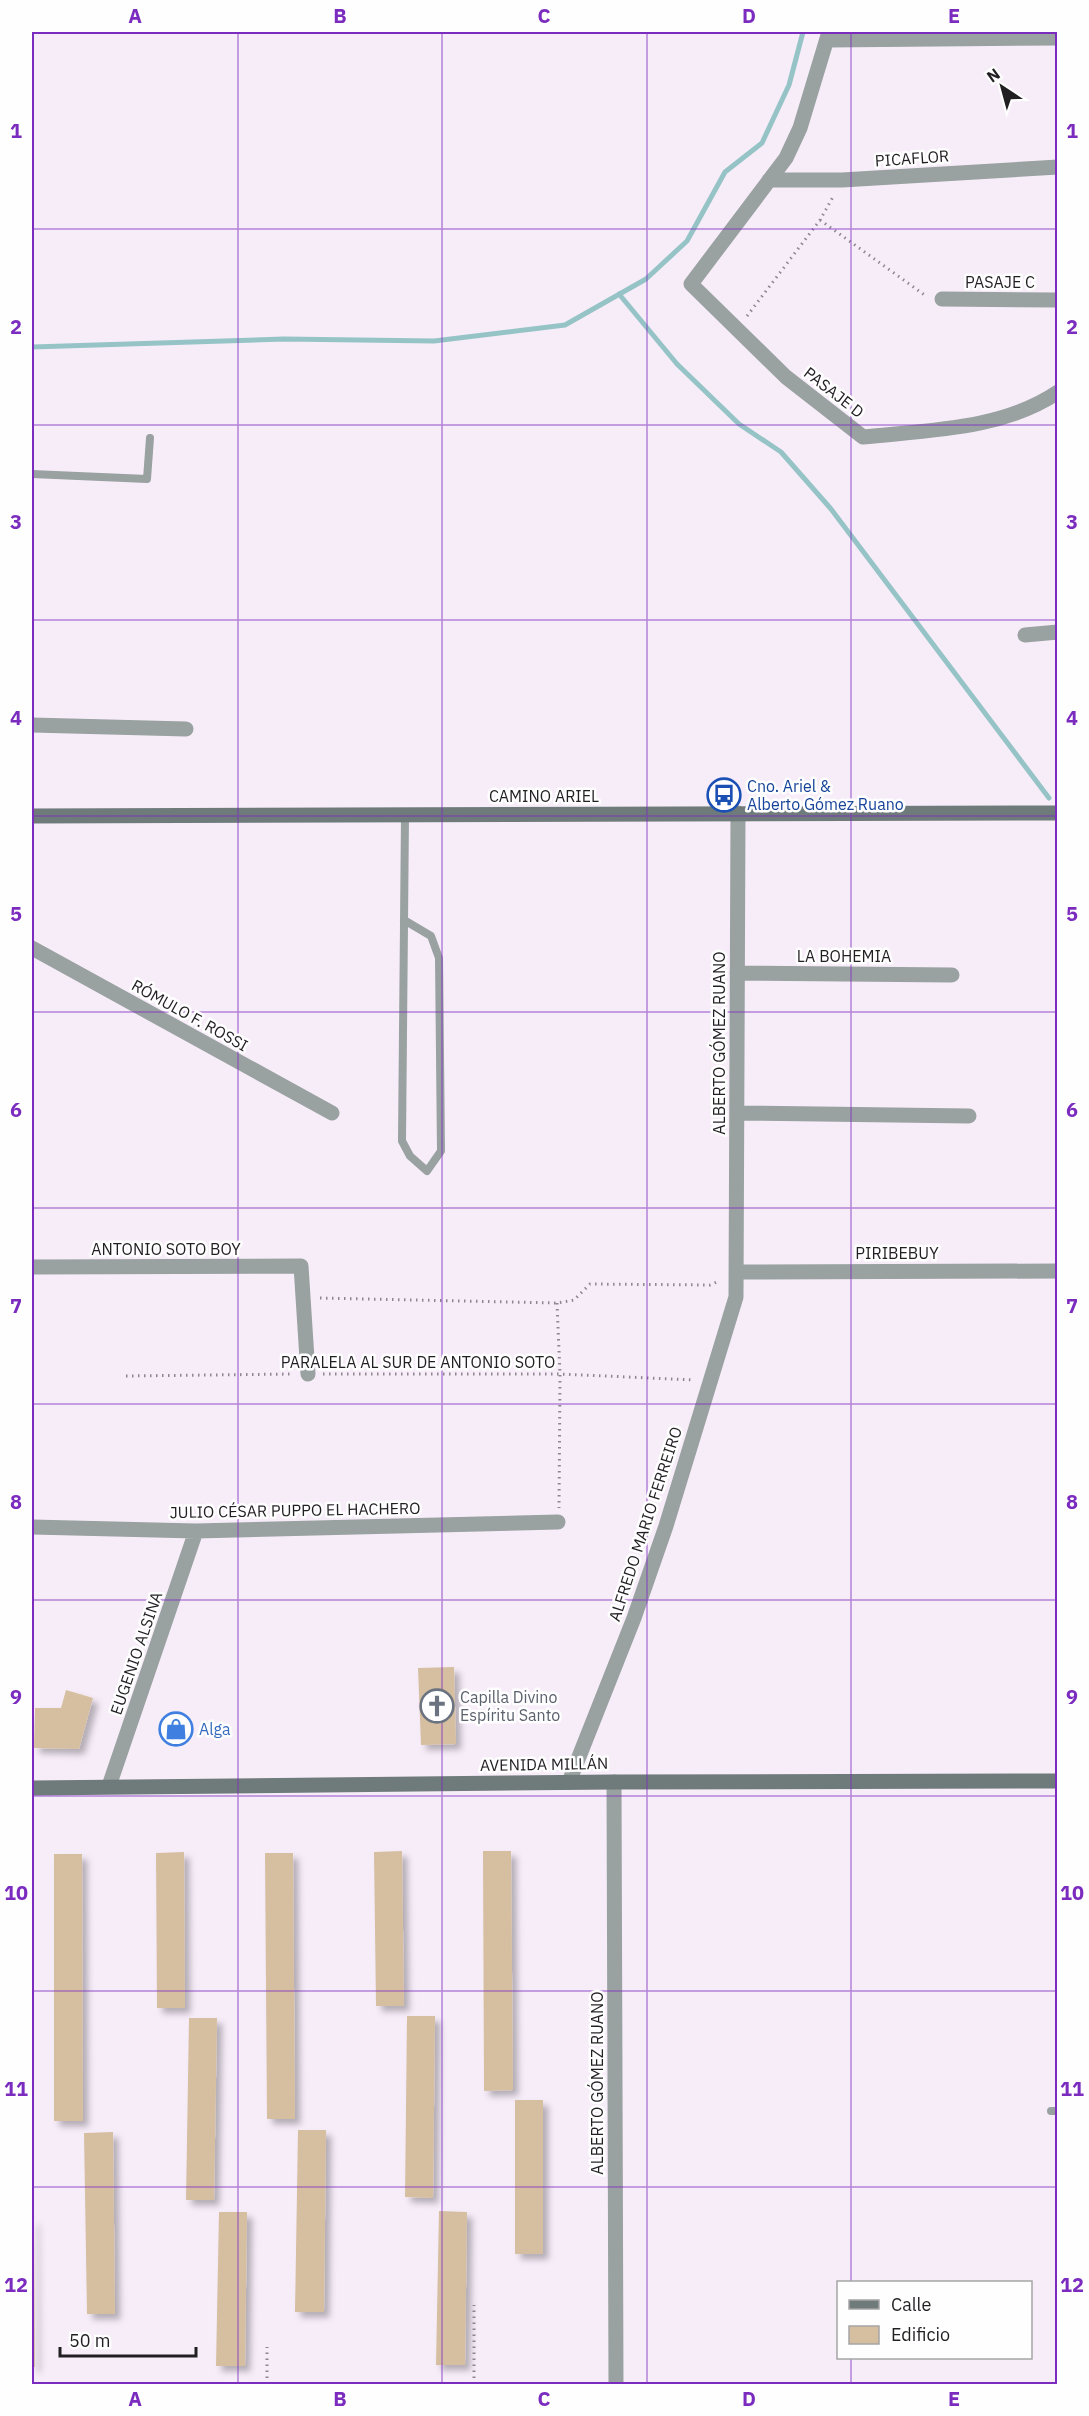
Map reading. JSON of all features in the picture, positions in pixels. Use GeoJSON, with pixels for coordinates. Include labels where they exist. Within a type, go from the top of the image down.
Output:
{"type":"FeatureCollection","features":[{"type":"Feature","properties":{"kind":"street"},"geometry":{"type":"LineString","coordinates":[[769,180],[786,158],[800,128],[829,36],[1058,38]]}},
{"type":"Feature","properties":{"kind":"street","name":"PICAFLOR"},"geometry":{"type":"LineString","coordinates":[[769,180],[842,180],[1058,167]]}},
{"type":"Feature","properties":{"kind":"street","name":"PASAJE D"},"geometry":{"type":"LineString","coordinates":[[769,180],[691,284],[786,378],[863,437],[970,425],[1011,415],[1058,392]]}},
{"type":"Feature","properties":{"kind":"street","name":"PASAJE C"},"geometry":{"type":"LineString","coordinates":[[942,299],[1058,300]]}},
{"type":"Feature","properties":{"kind":"street"},"geometry":{"type":"LineString","coordinates":[[1025,635],[1058,632]]}},
{"type":"Feature","properties":{"kind":"street"},"geometry":{"type":"LineString","coordinates":[[32,725],[186,729]]}},
{"type":"Feature","properties":{"kind":"street","name":"ALBERTO GÓMEZ RUANO"},"geometry":{"type":"LineString","coordinates":[[736,1272],[738,813]]}},
{"type":"Feature","properties":{"kind":"street","name":"CAMINO ARIEL"},"geometry":{"type":"LineString","coordinates":[[32,816],[1058,813]]}},
{"type":"Feature","properties":{"kind":"street","name":"RÓMULO F. ROSSI"},"geometry":{"type":"LineString","coordinates":[[32,948],[332,1113]]}},
{"type":"Feature","properties":{"kind":"street","name":"LA BOHEMIA"},"geometry":{"type":"LineString","coordinates":[[737,973],[952,975]]}},
{"type":"Feature","properties":{"kind":"street"},"geometry":{"type":"LineString","coordinates":[[737,1113],[969,1116]]}},
{"type":"Feature","properties":{"kind":"street","name":"ANTONIO SOTO BOY"},"geometry":{"type":"LineString","coordinates":[[32,1268],[301,1266],[303,1298]]}},
{"type":"Feature","properties":{"kind":"street","name":"PIRIBEBUY"},"geometry":{"type":"LineString","coordinates":[[736,1272],[1058,1271]]}},
{"type":"Feature","properties":{"kind":"street","name":"ALFREDO MARIO FERREIRO"},"geometry":{"type":"LineString","coordinates":[[569,1782],[641,1598],[666,1526],[736,1297],[736,1272]]}},
{"type":"Feature","properties":{"kind":"street"},"geometry":{"type":"LineString","coordinates":[[303,1298],[308,1374]]}},
{"type":"Feature","properties":{"kind":"street","name":"JULIO CÉSAR PUPPO EL HACHERO"},"geometry":{"type":"LineString","coordinates":[[32,1527],[196,1531],[558,1522]]}},
{"type":"Feature","properties":{"kind":"street","name":"EUGENIO ALSINA"},"geometry":{"type":"LineString","coordinates":[[109,1786],[196,1531]]}},
{"type":"Feature","properties":{"kind":"street","name":"AVENIDA MILLÁN"},"geometry":{"type":"LineString","coordinates":[[32,1788],[569,1782],[1058,1781]]}},
{"type":"Feature","properties":{"kind":"street","name":"ALBERTO GÓMEZ RUANO"},"geometry":{"type":"LineString","coordinates":[[614,1782],[616,2385]]}},
{"type":"Feature","properties":{"kind":"lane"},"geometry":{"type":"LineString","coordinates":[[32,474],[147,479],[150,438]]}},
{"type":"Feature","properties":{"kind":"lane"},"geometry":{"type":"LineString","coordinates":[[404,920],[431,936],[439,958],[441,1151],[427,1171],[410,1156],[402,1142],[404,920],[405,815]]}},
{"type":"Feature","properties":{"kind":"path"},"geometry":{"type":"LineString","coordinates":[[736,329],[820,220],[842,180]]}},
{"type":"Feature","properties":{"kind":"path"},"geometry":{"type":"LineString","coordinates":[[820,220],[925,296],[942,299]]}},
{"type":"Feature","properties":{"kind":"path"},"geometry":{"type":"LineString","coordinates":[[303,1298],[558,1302],[574,1300],[590,1284],[710,1285],[736,1272]]}},
{"type":"Feature","properties":{"kind":"path"},"geometry":{"type":"LineString","coordinates":[[558,1302],[560,1374],[558,1522]]}},
{"type":"Feature","properties":{"kind":"path","name":"PARALELA AL SUR DE ANTONIO SOTO"},"geometry":{"type":"LineString","coordinates":[[126,1376],[560,1374],[710,1381]]}},
{"type":"Feature","properties":{"kind":"path"},"geometry":{"type":"LineString","coordinates":[[474,2305],[474,2385]]}},
{"type":"Feature","properties":{"kind":"path"},"geometry":{"type":"LineString","coordinates":[[267,2347],[267,2385]]}},
{"type":"Feature","properties":{"kind":"building","name":"Capilla Divino Espíritu Santo"},"geometry":{"type":"Polygon","coordinates":[[[454,1667],[456,1744],[421,1745],[418,1668],[454,1667]]]}},
{"type":"Feature","properties":{"kind":"building"},"geometry":{"type":"Polygon","coordinates":[[[66,1690],[93,1698],[79,1749],[34,1748],[35,1708],[61,1708],[66,1690]]]}},
{"type":"Feature","properties":{"kind":"building"},"geometry":{"type":"Polygon","coordinates":[[[402,1851],[404,2006],[376,2006],[374,1852],[402,1851]]]}},
{"type":"Feature","properties":{"kind":"building"},"geometry":{"type":"Polygon","coordinates":[[[483,1851],[511,1851],[513,2090],[484,2091],[483,1851]]]}},
{"type":"Feature","properties":{"kind":"building"},"geometry":{"type":"Polygon","coordinates":[[[184,1852],[185,2008],[157,2008],[156,1853],[184,1852]]]}},
{"type":"Feature","properties":{"kind":"building"},"geometry":{"type":"Polygon","coordinates":[[[265,1853],[293,1853],[295,2119],[267,2119],[265,1853]]]}},
{"type":"Feature","properties":{"kind":"building"},"geometry":{"type":"Polygon","coordinates":[[[54,1854],[82,1854],[83,2121],[54,2121],[54,1854]]]}},
{"type":"Feature","properties":{"kind":"building"},"geometry":{"type":"Polygon","coordinates":[[[407,2016],[435,2016],[433,2198],[405,2197],[407,2016]]]}},
{"type":"Feature","properties":{"kind":"building"},"geometry":{"type":"Polygon","coordinates":[[[189,2018],[217,2018],[214,2200],[186,2200],[189,2018]]]}},
{"type":"Feature","properties":{"kind":"building"},"geometry":{"type":"Polygon","coordinates":[[[515,2100],[543,2100],[543,2254],[515,2254],[515,2100]]]}},
{"type":"Feature","properties":{"kind":"building"},"geometry":{"type":"Polygon","coordinates":[[[298,2130],[326,2130],[324,2312],[295,2312],[298,2130]]]}},
{"type":"Feature","properties":{"kind":"building"},"geometry":{"type":"Polygon","coordinates":[[[113,2132],[115,2314],[87,2314],[84,2133],[113,2132]]]}},
{"type":"Feature","properties":{"kind":"building"},"geometry":{"type":"Polygon","coordinates":[[[439,2211],[467,2212],[465,2365],[436,2365],[439,2211]]]}},
{"type":"Feature","properties":{"kind":"building"},"geometry":{"type":"Polygon","coordinates":[[[219,2212],[247,2212],[245,2366],[216,2366],[219,2212]]]}},
{"type":"Feature","properties":{"kind":"building"},"geometry":{"type":"Polygon","coordinates":[[[32,2219],[34,2219],[35,2367],[32,2367],[32,2219]]]}},
{"type":"Feature","properties":{"kind":"waterway"},"geometry":{"type":"LineString","coordinates":[[32,347],[284,339],[434,341],[565,325],[646,279],[687,241],[725,172],[762,143],[789,85],[803,32]]}},
{"type":"Feature","properties":{"kind":"waterway"},"geometry":{"type":"LineString","coordinates":[[619,294],[677,364],[739,424],[781,452],[831,509],[1049,798]]}},
{"type":"Feature","properties":{"kind":"place","name":"Cno. Ariel & Alberto Gómez Ruano"},"geometry":{"type":"Point","coordinates":[724,795]}},
{"type":"Feature","properties":{"kind":"place","name":"Capilla Divino Espíritu Santo"},"geometry":{"type":"Point","coordinates":[437,1706]}},
{"type":"Feature","properties":{"kind":"place","name":"Alga"},"geometry":{"type":"Point","coordinates":[176,1729]}}]}
